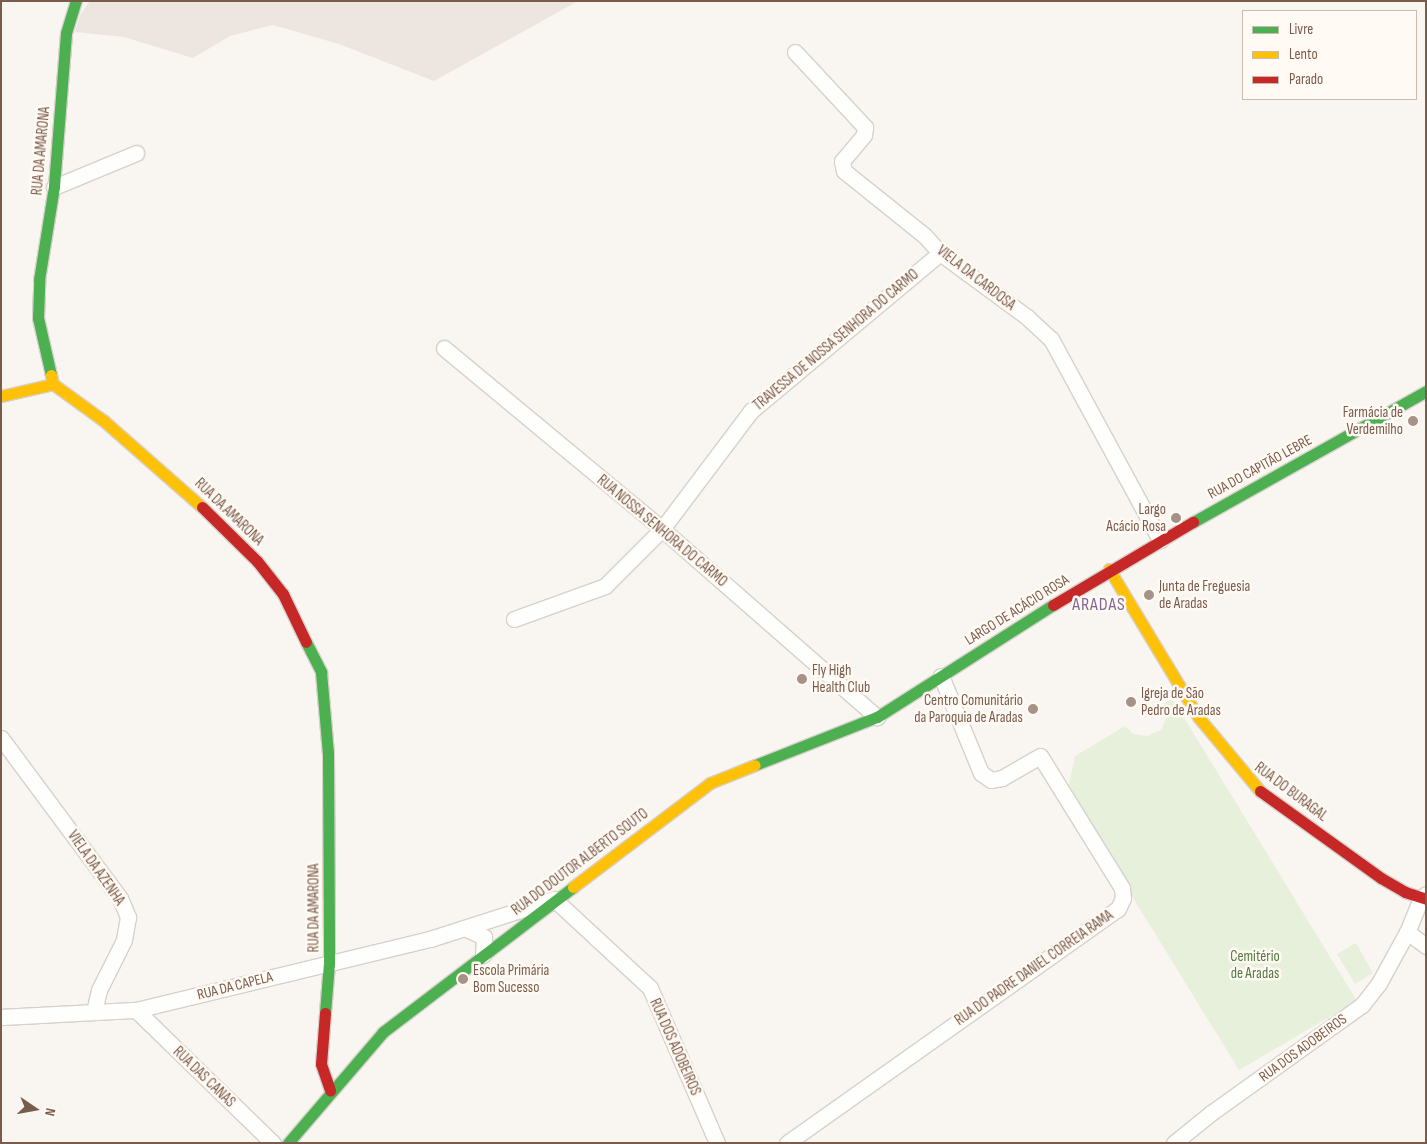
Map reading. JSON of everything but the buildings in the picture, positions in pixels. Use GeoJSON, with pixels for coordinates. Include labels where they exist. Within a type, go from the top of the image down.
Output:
{"type":"FeatureCollection","features":[{"type":"Feature","properties":{"kind":"street","name":"RUA DA AMARONA"},"geometry":{"type":"LineString","coordinates":[[76,1],[66,33],[54,187],[39,280],[38,318],[54,384],[104,421],[230,530],[283,594],[307,637],[321,672],[328,753],[329,963],[321,1064],[330,1090]]}},
{"type":"Feature","properties":{"kind":"street","name":"VIELA DA CARDOSA"},"geometry":{"type":"LineString","coordinates":[[795,52],[865,127],[864,135],[842,160],[844,171],[924,235],[940,253],[1027,317],[1051,339],[1160,540]]}},
{"type":"Feature","properties":{"kind":"street"},"geometry":{"type":"LineString","coordinates":[[54,187],[136,152]]}},
{"type":"Feature","properties":{"kind":"street","name":"TRAVESSA DE NOSSA SENHORA DO CARMO"},"geometry":{"type":"LineString","coordinates":[[514,619],[605,586],[662,529],[751,411],[940,253]]}},
{"type":"Feature","properties":{"kind":"street","name":"RUA NOSSA SENHORA DO CARMO"},"geometry":{"type":"LineString","coordinates":[[444,348],[662,529],[877,717]]}},
{"type":"Feature","properties":{"kind":"street"},"geometry":{"type":"LineString","coordinates":[[1,396],[54,384]]}},
{"type":"Feature","properties":{"kind":"street","name":"RUA DO CAPITÃO LEBRE"},"geometry":{"type":"LineString","coordinates":[[1109,570],[1426,391]]}},
{"type":"Feature","properties":{"kind":"street","name":"LARGO DE ACÁCIO ROSA"},"geometry":{"type":"LineString","coordinates":[[941,676],[1109,570]]}},
{"type":"Feature","properties":{"kind":"street","name":"RUA DO BURAGAL"},"geometry":{"type":"LineString","coordinates":[[1109,570],[1199,718],[1252,785],[1381,878],[1424,897]]}},
{"type":"Feature","properties":{"kind":"street","name":"RUA DO DOUTOR ALBERTO SOUTO"},"geometry":{"type":"LineString","coordinates":[[288,1143],[330,1090],[383,1032],[554,899],[710,783],[877,717],[941,676]]}},
{"type":"Feature","properties":{"kind":"street","name":"RUA DO PADRE DANIEL CORREIA RAMA"},"geometry":{"type":"LineString","coordinates":[[787,1143],[1118,909],[1124,898],[1122,888],[1040,756],[1002,778],[991,780],[981,773],[941,676]]}},
{"type":"Feature","properties":{"kind":"street","name":"VIELA DA AZENHA"},"geometry":{"type":"LineString","coordinates":[[1,738],[120,898],[128,917],[124,940],[99,990],[94,1011]]}},
{"type":"Feature","properties":{"kind":"street","name":"RUA DOS ADOBEIROS"},"geometry":{"type":"LineString","coordinates":[[1174,1143],[1362,1005],[1379,983],[1408,932],[1424,897]]}},
{"type":"Feature","properties":{"kind":"street","name":"RUA DA CAPELA"},"geometry":{"type":"LineString","coordinates":[[1,1017],[136,1010],[464,928],[554,899]]}},
{"type":"Feature","properties":{"kind":"street","name":"RUA DOS ADOBEIROS"},"geometry":{"type":"LineString","coordinates":[[554,899],[650,988],[717,1143]]}},
{"type":"Feature","properties":{"kind":"street"},"geometry":{"type":"LineString","coordinates":[[464,928],[484,937],[483,955]]}},
{"type":"Feature","properties":{"kind":"street"},"geometry":{"type":"LineString","coordinates":[[1408,932],[1426,946]]}},
{"type":"Feature","properties":{"kind":"street","name":"RUA DAS CANAS"},"geometry":{"type":"LineString","coordinates":[[136,1010],[273,1143]]}},
{"type":"Feature","properties":{"kind":"shaded area"},"geometry":{"type":"Polygon","coordinates":[[[90,1],[578,1],[434,81],[339,44],[273,25],[230,36],[193,58],[124,37],[75,32],[80,15],[90,1]]]}},
{"type":"Feature","properties":{"kind":"green space","name":"Cemitério de Aradas"},"geometry":{"type":"Polygon","coordinates":[[[1172,698],[1357,1001],[1239,1070],[1130,893],[1069,784],[1075,756],[1125,726],[1133,734],[1147,736],[1161,730],[1168,714],[1164,704],[1172,698]]]}},
{"type":"Feature","properties":{"kind":"green space"},"geometry":{"type":"Polygon","coordinates":[[[1356,943],[1373,973],[1355,984],[1337,954],[1356,943]]]}},
{"type":"Feature","properties":{"kind":"traffic: fast"},"geometry":{"type":"LineString","coordinates":[[51,375],[38,318],[39,280],[54,186],[66,33],[76,1]]}},
{"type":"Feature","properties":{"kind":"traffic: fast"},"geometry":{"type":"LineString","coordinates":[[1193,522],[1426,391]]}},
{"type":"Feature","properties":{"kind":"traffic: fast"},"geometry":{"type":"LineString","coordinates":[[755,765],[877,717],[1053,605]]}},
{"type":"Feature","properties":{"kind":"traffic: fast"},"geometry":{"type":"LineString","coordinates":[[306,642],[321,672],[328,753],[329,963],[325,1013]]}},
{"type":"Feature","properties":{"kind":"traffic: fast"},"geometry":{"type":"LineString","coordinates":[[288,1143],[383,1032],[573,887]]}},
{"type":"Feature","properties":{"kind":"traffic: slow"},"geometry":{"type":"LineString","coordinates":[[51,375],[53,384],[104,421],[202,507]]}},
{"type":"Feature","properties":{"kind":"traffic: slow"},"geometry":{"type":"LineString","coordinates":[[1,396],[53,384]]}},
{"type":"Feature","properties":{"kind":"traffic: slow"},"geometry":{"type":"LineString","coordinates":[[1109,569],[1199,718],[1260,791]]}},
{"type":"Feature","properties":{"kind":"traffic: slow"},"geometry":{"type":"LineString","coordinates":[[573,887],[710,783],[755,765]]}},
{"type":"Feature","properties":{"kind":"traffic: jam"},"geometry":{"type":"LineString","coordinates":[[202,507],[257,561],[283,594],[306,642]]}},
{"type":"Feature","properties":{"kind":"traffic: jam"},"geometry":{"type":"LineString","coordinates":[[1053,605],[1193,522]]}},
{"type":"Feature","properties":{"kind":"traffic: jam"},"geometry":{"type":"LineString","coordinates":[[1260,791],[1381,878],[1405,892],[1426,899]]}},
{"type":"Feature","properties":{"kind":"traffic: jam"},"geometry":{"type":"LineString","coordinates":[[325,1013],[321,1064],[330,1090]]}},
{"type":"Feature","properties":{"kind":"place","name":"Farmácia de Verdemilho"},"geometry":{"type":"Point","coordinates":[1413,421]}},
{"type":"Feature","properties":{"kind":"place","name":"Largo Acácio Rosa"},"geometry":{"type":"Point","coordinates":[1176,518]}},
{"type":"Feature","properties":{"kind":"place","name":"Junta de Freguesia de Aradas"},"geometry":{"type":"Point","coordinates":[1149,595]}},
{"type":"Feature","properties":{"kind":"place","name":"Fly High Health Club"},"geometry":{"type":"Point","coordinates":[802,679]}},
{"type":"Feature","properties":{"kind":"place","name":"Igreja de São Pedro de Aradas"},"geometry":{"type":"Point","coordinates":[1131,702]}},
{"type":"Feature","properties":{"kind":"place","name":"Centro Comunitário da Paroquia de Aradas"},"geometry":{"type":"Point","coordinates":[1033,709]}},
{"type":"Feature","properties":{"kind":"place","name":"Escola Primária Bom Sucesso"},"geometry":{"type":"Point","coordinates":[463,979]}},
{"type":"Feature","properties":{"kind":"district","name":"ARADAS"},"geometry":{"type":"Point","coordinates":[1099,605]}}]}
